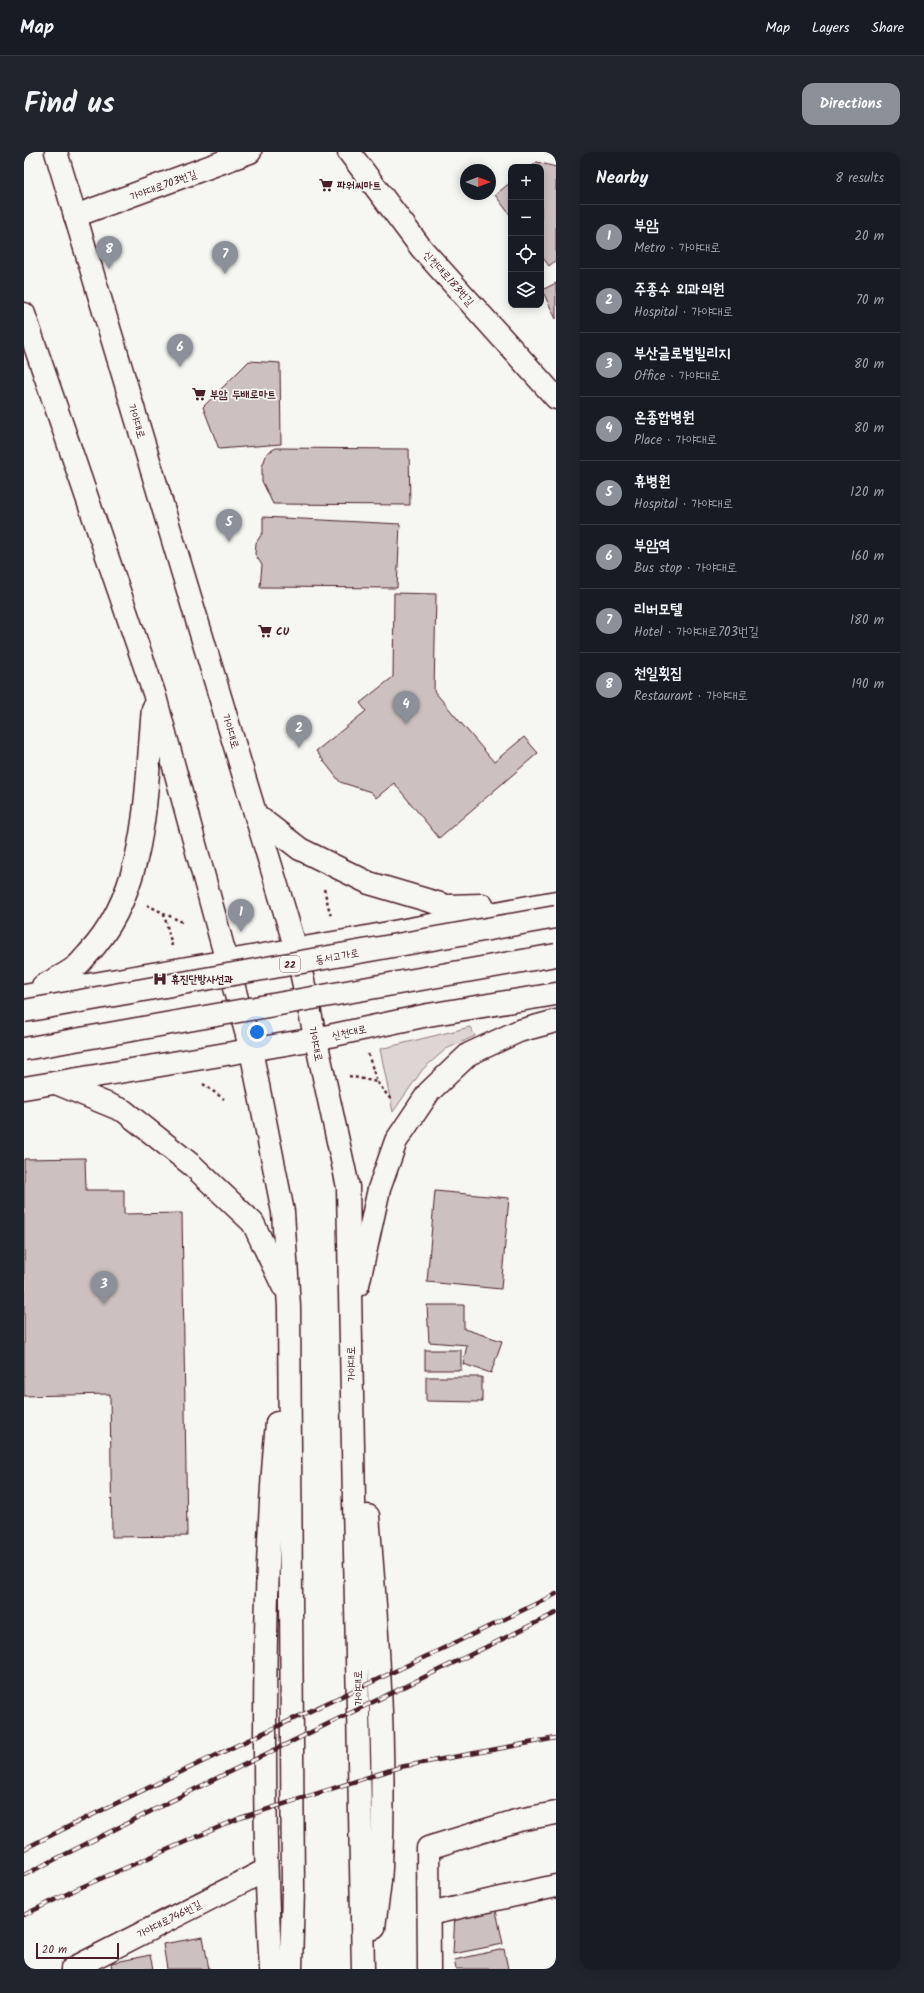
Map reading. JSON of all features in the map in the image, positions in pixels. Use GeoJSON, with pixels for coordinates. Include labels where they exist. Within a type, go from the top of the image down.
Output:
{"type":"FeatureCollection","features":[{"type":"Feature","properties":{"kind":"main road","name":"가야대로"},"geometry":{"type":"LineString","coordinates":[[56,152],[296,950],[348,1187],[363,1969]]}},
{"type":"Feature","properties":{"kind":"main road","name":"가야대로703번길"},"geometry":{"type":"LineString","coordinates":[[75,216],[250,152]]}},
{"type":"Feature","properties":{"kind":"main road","name":"신천대로183번길"},"geometry":{"type":"LineString","coordinates":[[349,152],[422,249],[556,398]]}},
{"type":"Feature","properties":{"kind":"main road"},"geometry":{"type":"LineString","coordinates":[[24,314],[154,693],[250,1050],[283,1212],[289,1307],[293,1881],[291,1969]]}},
{"type":"Feature","properties":{"kind":"main road"},"geometry":{"type":"LineString","coordinates":[[24,1001],[74,968],[99,942],[118,912],[132,878],[142,828],[154,693]]}},
{"type":"Feature","properties":{"kind":"main road"},"geometry":{"type":"LineString","coordinates":[[256,815],[300,849],[369,883],[447,906],[556,907]]}},
{"type":"Feature","properties":{"kind":"main road"},"geometry":{"type":"LineString","coordinates":[[24,1001],[227,962],[556,907]]}},
{"type":"Feature","properties":{"kind":"main road","name":"동서고가로"},"geometry":{"type":"LineString","coordinates":[[24,1001],[556,907]]}},
{"type":"Feature","properties":{"kind":"main road"},"geometry":{"type":"LineString","coordinates":[[24,1049],[556,955]]}},
{"type":"Feature","properties":{"kind":"main road","name":"신천대로"},"geometry":{"type":"LineString","coordinates":[[24,1088],[315,1039],[428,1015],[556,994]]}},
{"type":"Feature","properties":{"kind":"main road"},"geometry":{"type":"LineString","coordinates":[[368,1969],[381,1869],[383,1738],[378,1628],[350,1322],[381,1182],[396,1141],[429,1092],[468,1054],[519,1031],[556,1021]]}},
{"type":"Feature","properties":{"kind":"main road"},"geometry":{"type":"LineString","coordinates":[[56,1083],[124,1111],[194,1166],[253,1223],[283,1284],[289,1307],[272,1474],[265,1628],[266,1870],[271,1969]]}},
{"type":"Feature","properties":{"kind":"main road"},"geometry":{"type":"LineString","coordinates":[[429,1969],[428,1848],[519,1820],[556,1813]]}},
{"type":"Feature","properties":{"kind":"main road","name":"가야대로746번길"},"geometry":{"type":"LineString","coordinates":[[72,1969],[266,1870]]}},
{"type":"Feature","properties":{"kind":"main road"},"geometry":{"type":"LineString","coordinates":[[429,1914],[556,1886]]}},
{"type":"Feature","properties":{"kind":"path"},"geometry":{"type":"LineString","coordinates":[[323,885],[332,917]]}},
{"type":"Feature","properties":{"kind":"path"},"geometry":{"type":"LineString","coordinates":[[143,903],[184,923]]}},
{"type":"Feature","properties":{"kind":"path"},"geometry":{"type":"LineString","coordinates":[[164,913],[173,947]]}},
{"type":"Feature","properties":{"kind":"path"},"geometry":{"type":"LineString","coordinates":[[368,1053],[378,1082],[396,1107]]}},
{"type":"Feature","properties":{"kind":"path"},"geometry":{"type":"LineString","coordinates":[[345,1074],[378,1082]]}},
{"type":"Feature","properties":{"kind":"path"},"geometry":{"type":"LineString","coordinates":[[202,1083],[224,1099]]}},
{"type":"Feature","properties":{"kind":"shaded area"},"geometry":{"type":"Polygon","coordinates":[[[470,1027],[475,1036],[446,1049],[423,1069],[393,1112],[380,1049],[470,1027]]]}},
{"type":"Feature","properties":{"kind":"building"},"geometry":{"type":"Polygon","coordinates":[[[537,162],[556,167],[556,260],[549,266],[544,259],[544,164],[535,164],[537,162]]]}},
{"type":"Feature","properties":{"kind":"building"},"geometry":{"type":"Polygon","coordinates":[[[508,184],[508,212],[496,196],[496,194],[508,184]]]}},
{"type":"Feature","properties":{"kind":"building"},"geometry":{"type":"Polygon","coordinates":[[[556,283],[556,319],[544,294],[544,289],[556,283]]]}},
{"type":"Feature","properties":{"kind":"building"},"geometry":{"type":"Polygon","coordinates":[[[249,361],[280,363],[281,444],[219,449],[203,407],[249,361]]]}},
{"type":"Feature","properties":{"kind":"building"},"geometry":{"type":"Polygon","coordinates":[[[276,448],[409,449],[410,505],[273,504],[262,481],[262,467],[267,453],[276,448]]]}},
{"type":"Feature","properties":{"kind":"building"},"geometry":{"type":"Polygon","coordinates":[[[263,517],[400,524],[397,588],[260,587],[262,565],[255,554],[256,543],[263,532],[263,517]]]}},
{"type":"Feature","properties":{"kind":"building"},"geometry":{"type":"Polygon","coordinates":[[[394,593],[436,594],[434,691],[494,762],[524,737],[538,753],[439,838],[394,783],[376,798],[371,792],[340,782],[316,751],[366,711],[360,703],[393,677],[394,593]]]}},
{"type":"Feature","properties":{"kind":"building"},"geometry":{"type":"Polygon","coordinates":[[[85,1158],[86,1190],[124,1190],[124,1214],[182,1213],[187,1536],[112,1537],[110,1394],[24,1396],[24,1159],[85,1158]]]}},
{"type":"Feature","properties":{"kind":"building"},"geometry":{"type":"Polygon","coordinates":[[[435,1191],[509,1198],[501,1289],[427,1282],[435,1191]]]}},
{"type":"Feature","properties":{"kind":"building"},"geometry":{"type":"Polygon","coordinates":[[[427,1305],[464,1305],[464,1329],[502,1341],[491,1373],[463,1364],[467,1345],[429,1342],[427,1305]]]}},
{"type":"Feature","properties":{"kind":"building"},"geometry":{"type":"Polygon","coordinates":[[[425,1350],[461,1350],[461,1370],[425,1370],[425,1350]]]}},
{"type":"Feature","properties":{"kind":"building"},"geometry":{"type":"Polygon","coordinates":[[[426,1377],[482,1377],[482,1402],[426,1401],[426,1377]]]}},
{"type":"Feature","properties":{"kind":"building"},"geometry":{"type":"Polygon","coordinates":[[[494,1901],[503,1944],[453,1954],[455,1912],[494,1901]]]}},
{"type":"Feature","properties":{"kind":"building"},"geometry":{"type":"Polygon","coordinates":[[[203,1937],[209,1969],[167,1969],[163,1944],[203,1937]]]}},
{"type":"Feature","properties":{"kind":"building"},"geometry":{"type":"Polygon","coordinates":[[[504,1949],[508,1969],[456,1969],[454,1960],[504,1949]]]}},
{"type":"Feature","properties":{"kind":"building"},"geometry":{"type":"Polygon","coordinates":[[[150,1955],[153,1969],[112,1969],[111,1963],[150,1955]]]}},
{"type":"Feature","properties":{"kind":"railway"},"geometry":{"type":"LineString","coordinates":[[24,1849],[156,1784],[556,1594]]}},
{"type":"Feature","properties":{"kind":"railway"},"geometry":{"type":"LineString","coordinates":[[24,1875],[223,1775],[556,1613]]}},
{"type":"Feature","properties":{"kind":"railway"},"geometry":{"type":"LineString","coordinates":[[24,1915],[77,1889],[240,1818],[400,1767],[556,1738]]}},
{"type":"Feature","properties":{"kind":"place","name":"파워씨마트"},"geometry":{"type":"Point","coordinates":[326,185]}},
{"type":"Feature","properties":{"kind":"place","name":"천일횟집"},"geometry":{"type":"Point","coordinates":[109,269]}},
{"type":"Feature","properties":{"kind":"place","name":"리버모텔"},"geometry":{"type":"Point","coordinates":[225,274]}},
{"type":"Feature","properties":{"kind":"place","name":"부암역"},"geometry":{"type":"Point","coordinates":[180,367]}},
{"type":"Feature","properties":{"kind":"place","name":"부암 두배로마트"},"geometry":{"type":"Point","coordinates":[199,394]}},
{"type":"Feature","properties":{"kind":"place","name":"휴병원"},"geometry":{"type":"Point","coordinates":[229,542]}},
{"type":"Feature","properties":{"kind":"place","name":"CU"},"geometry":{"type":"Point","coordinates":[265,631]}},
{"type":"Feature","properties":{"kind":"place","name":"온종합병원"},"geometry":{"type":"Point","coordinates":[406,724]}},
{"type":"Feature","properties":{"kind":"place","name":"주종수 외과의원"},"geometry":{"type":"Point","coordinates":[299,748]}},
{"type":"Feature","properties":{"kind":"place","name":"부암"},"geometry":{"type":"Point","coordinates":[241,932]}},
{"type":"Feature","properties":{"kind":"place","name":"휴진단방사선과"},"geometry":{"type":"Point","coordinates":[160,979]}},
{"type":"Feature","properties":{"kind":"place","name":"부산글로벌빌리지"},"geometry":{"type":"Point","coordinates":[104,1304]}}]}
